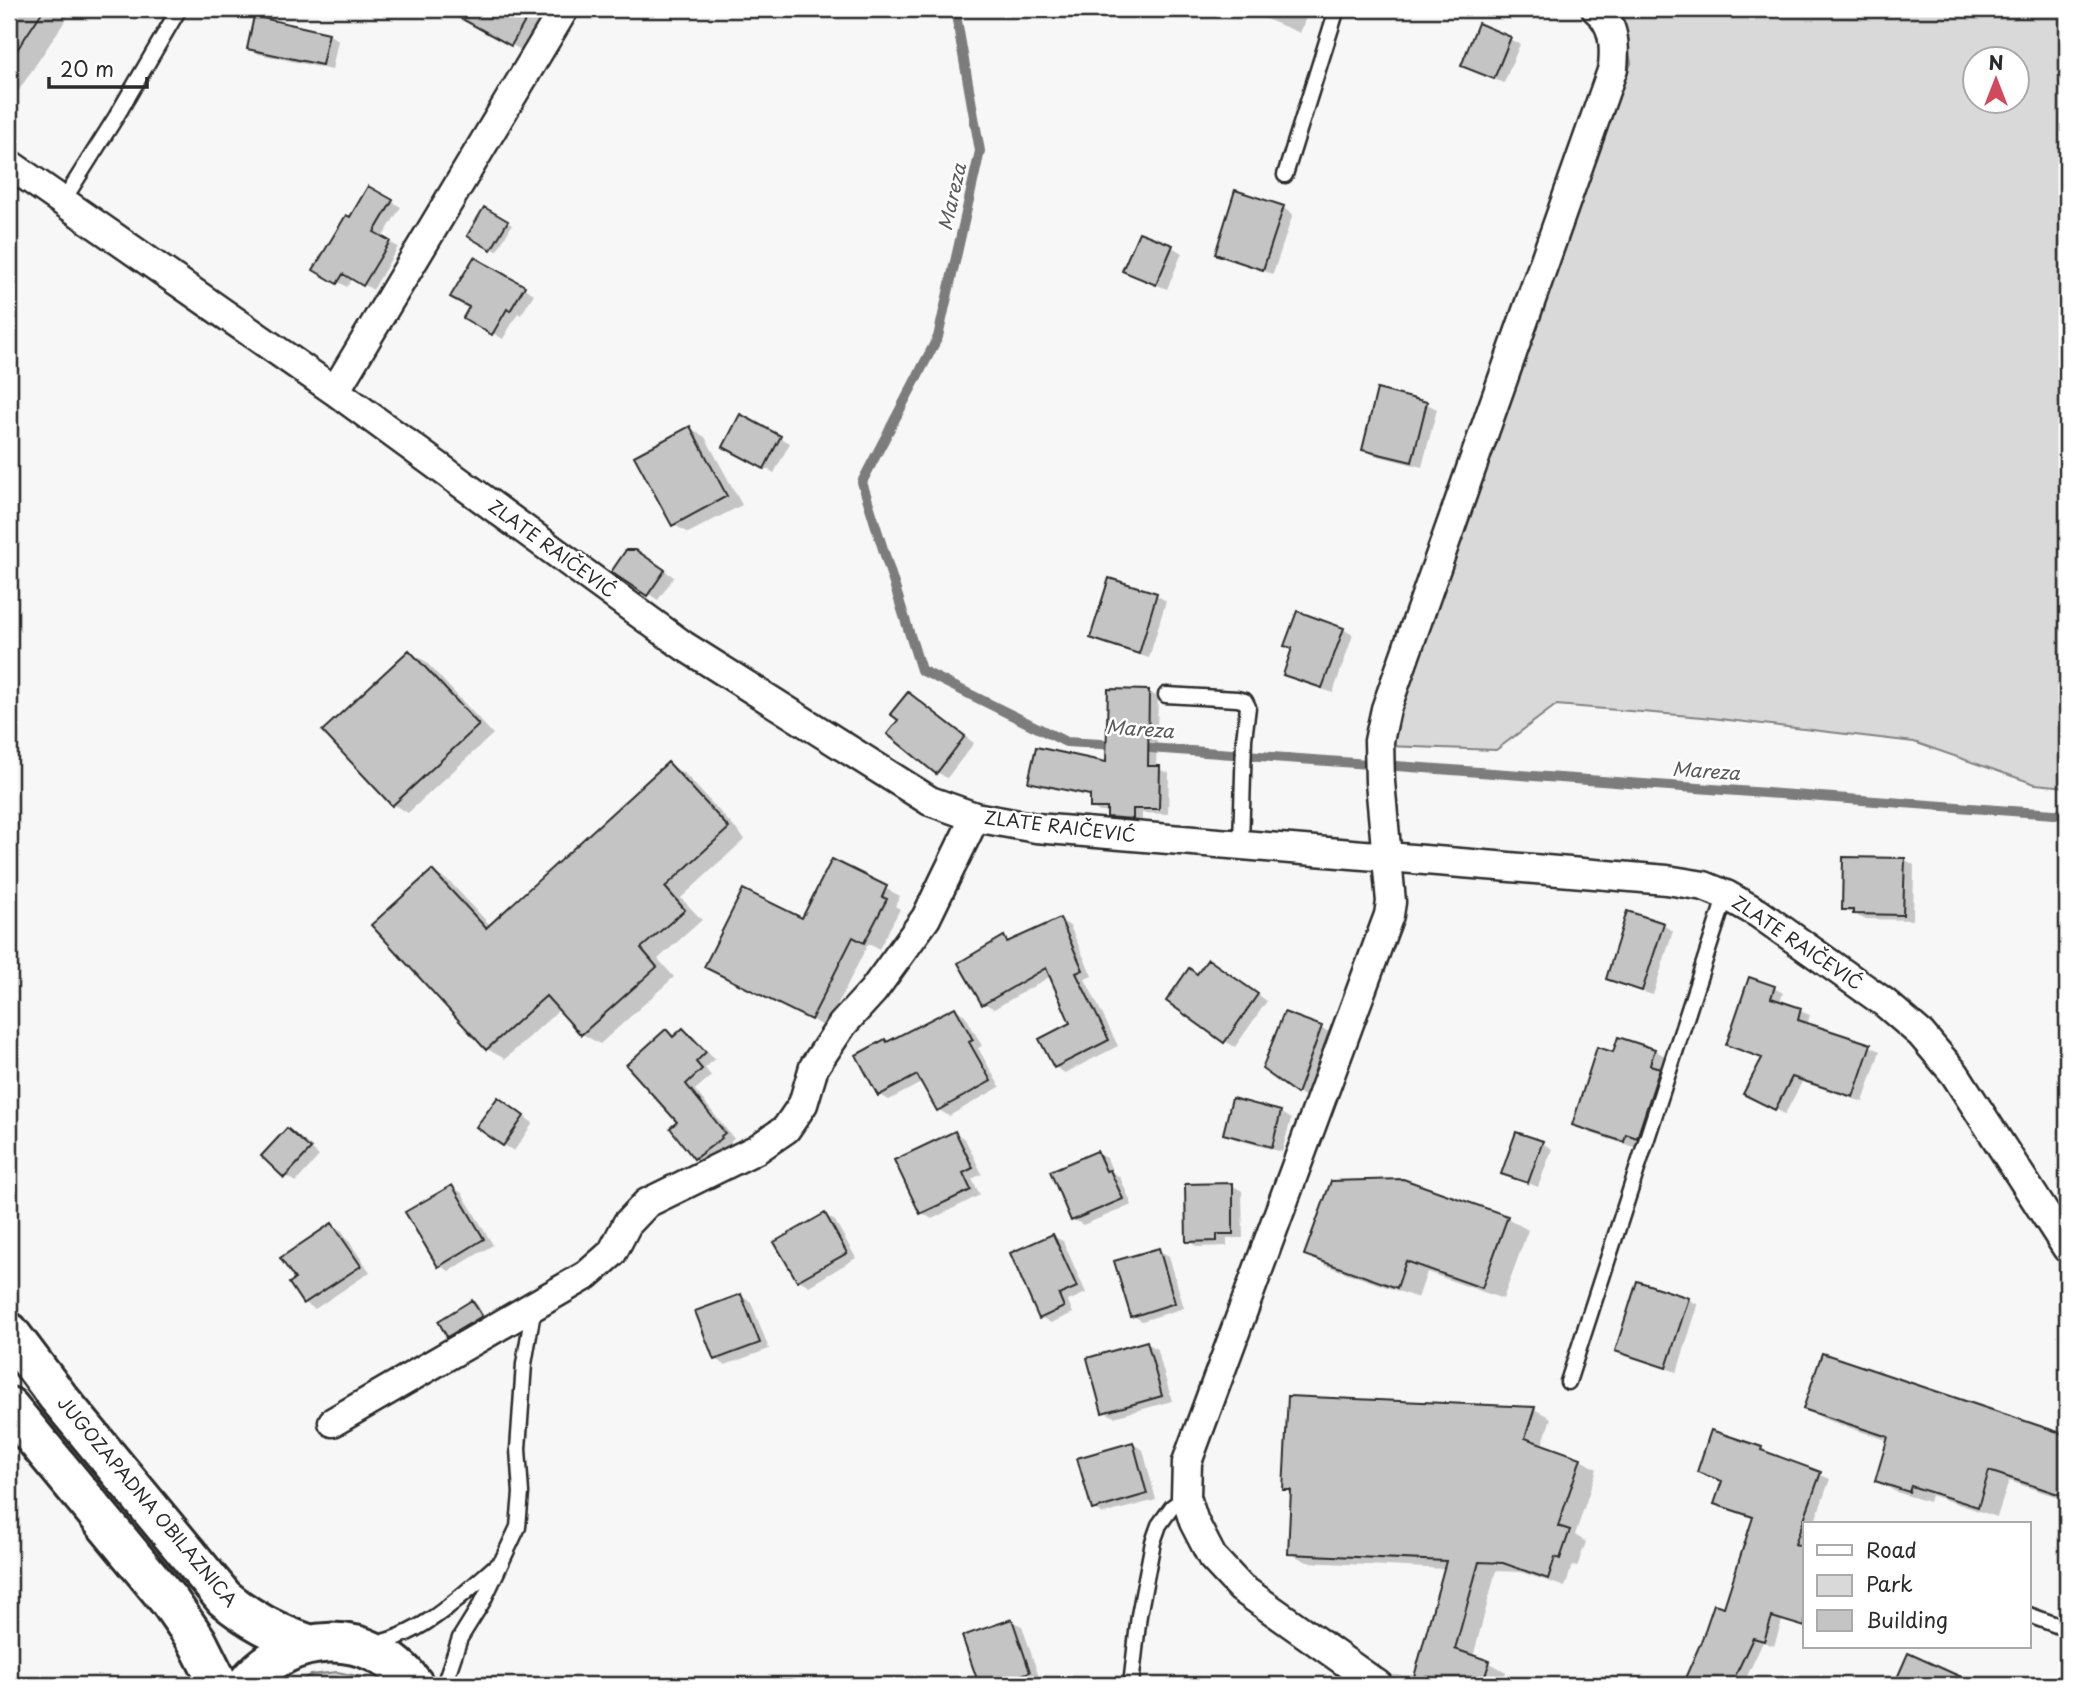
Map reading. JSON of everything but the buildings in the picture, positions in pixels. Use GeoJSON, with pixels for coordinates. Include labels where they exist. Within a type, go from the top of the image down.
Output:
{"type":"FeatureCollection","features":[{"type":"Feature","properties":{"kind":"main road","name":"JUGOZAPADNA OBILAZNICA"},"geometry":{"type":"LineString","coordinates":[[9,1332],[58,1397],[224,1598],[265,1627],[308,1644]]}},
{"type":"Feature","properties":{"kind":"main road"},"geometry":{"type":"LineString","coordinates":[[9,1407],[170,1602],[197,1642],[219,1685]]}},
{"type":"Feature","properties":{"kind":"main road"},"geometry":{"type":"LineString","coordinates":[[246,1685],[256,1672],[280,1654],[308,1644],[334,1642],[360,1646],[385,1658],[414,1685]]}},
{"type":"Feature","properties":{"kind":"street"},"geometry":{"type":"LineString","coordinates":[[335,391],[564,9]]}},
{"type":"Feature","properties":{"kind":"street"},"geometry":{"type":"LineString","coordinates":[[1378,1685],[1241,1588],[1212,1557],[1186,1497],[1187,1462],[1390,915],[1379,741],[1386,709],[1612,68],[1615,49],[1612,33],[1603,15],[1596,9]]}},
{"type":"Feature","properties":{"kind":"street","name":"ZLATE RAIČEVIĆ"},"geometry":{"type":"LineString","coordinates":[[9,164],[335,391],[684,646],[930,801],[975,817],[1036,828],[1667,880],[1704,886],[1726,895],[1758,913],[1885,1003],[1921,1034],[1955,1074],[2067,1248]]}},
{"type":"Feature","properties":{"kind":"street"},"geometry":{"type":"LineString","coordinates":[[334,1422],[587,1275],[612,1253],[626,1224],[647,1203],[757,1149],[786,1129],[803,1104],[814,1067],[842,1025],[873,990],[926,918],[975,817]]}},
{"type":"Feature","properties":{"kind":"lane"},"geometry":{"type":"LineString","coordinates":[[62,201],[116,117],[179,9]]}},
{"type":"Feature","properties":{"kind":"lane"},"geometry":{"type":"LineString","coordinates":[[1285,175],[1337,9]]}},
{"type":"Feature","properties":{"kind":"lane"},"geometry":{"type":"LineString","coordinates":[[1166,695],[1245,701],[1248,707],[1242,770],[1241,845]]}},
{"type":"Feature","properties":{"kind":"lane"},"geometry":{"type":"LineString","coordinates":[[1568,1382],[1726,895]]}},
{"type":"Feature","properties":{"kind":"lane"},"geometry":{"type":"LineString","coordinates":[[444,1685],[460,1638],[483,1601],[518,1527],[521,1493],[519,1424],[524,1364],[534,1304]]}},
{"type":"Feature","properties":{"kind":"lane"},"geometry":{"type":"LineString","coordinates":[[1131,1685],[1143,1593],[1153,1542],[1159,1525],[1172,1507],[1186,1497]]}},
{"type":"Feature","properties":{"kind":"lane"},"geometry":{"type":"LineString","coordinates":[[360,1646],[384,1643],[430,1619],[504,1559]]}},
{"type":"Feature","properties":{"kind":"lane"},"geometry":{"type":"LineString","coordinates":[[2030,1615],[2067,1629]]}},
{"type":"Feature","properties":{"kind":"green space"},"geometry":{"type":"Polygon","coordinates":[[[1607,9],[2067,9],[2067,787],[2035,784],[1914,742],[1703,717],[1556,705],[1496,750],[1387,746],[1631,63],[1623,20],[1607,9]]]}},
{"type":"Feature","properties":{"kind":"green space"},"geometry":{"type":"Polygon","coordinates":[[[337,1672],[362,1677],[376,1685],[291,1685],[311,1675],[337,1672]]]}},
{"type":"Feature","properties":{"kind":"waterway","name":"Mareza"},"geometry":{"type":"LineString","coordinates":[[955,9],[980,151],[938,337],[862,482],[921,670],[1066,742],[1118,745]]}},
{"type":"Feature","properties":{"kind":"waterway","name":"Mareza"},"geometry":{"type":"LineString","coordinates":[[1136,747],[2067,815]]}}]}
